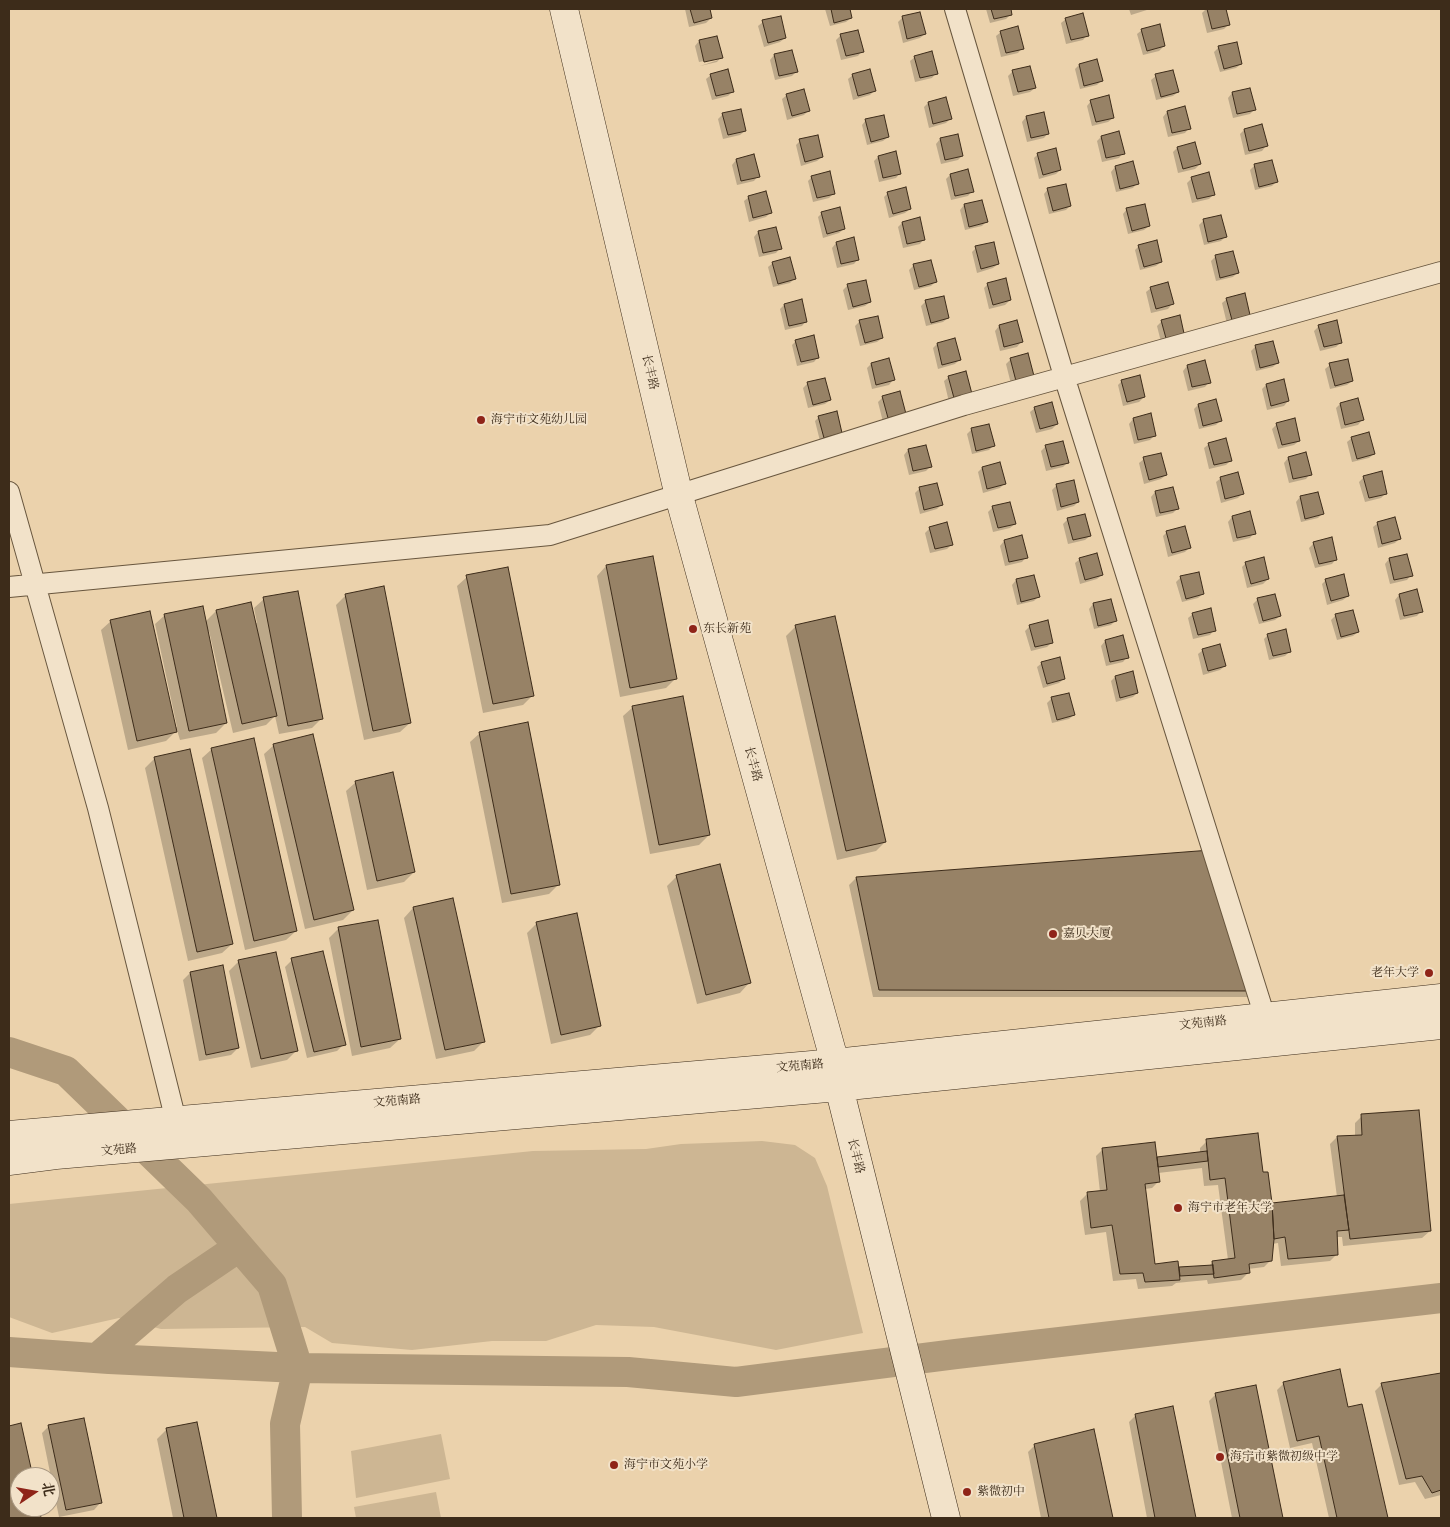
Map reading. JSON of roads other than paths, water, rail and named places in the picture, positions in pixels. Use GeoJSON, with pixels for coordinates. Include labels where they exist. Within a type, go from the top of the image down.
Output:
{"type":"FeatureCollection","features":[{"type":"Feature","properties":{"kind":"main road","name":"长丰路"},"geometry":{"type":"LineString","coordinates":[[564,9],[679,496],[837,1075],[946,1518]]}},
{"type":"Feature","properties":{"kind":"main road","name":"文苑南路"},"geometry":{"type":"LineString","coordinates":[[837,1075],[1264,1017],[1441,998]]}},
{"type":"Feature","properties":{"kind":"main road","name":"文苑南路"},"geometry":{"type":"LineString","coordinates":[[172,1129],[1273,1042],[1441,1025]]}},
{"type":"Feature","properties":{"kind":"main road","name":"文苑路"},"geometry":{"type":"LineString","coordinates":[[21,1134],[172,1129]]}},
{"type":"Feature","properties":{"kind":"main road","name":"文苑路"},"geometry":{"type":"LineString","coordinates":[[9,1161],[56,1155],[172,1129]]}},
{"type":"Feature","properties":{"kind":"street"},"geometry":{"type":"LineString","coordinates":[[955,9],[1064,376],[1273,1042]]}},
{"type":"Feature","properties":{"kind":"street"},"geometry":{"type":"LineString","coordinates":[[9,587],[34,583],[550,535],[964,405],[1441,272]]}},
{"type":"Feature","properties":{"kind":"street"},"geometry":{"type":"LineString","coordinates":[[9,492],[98,808],[172,1129]]}},
{"type":"Feature","properties":{"kind":"waterway"},"geometry":{"type":"LineString","coordinates":[[9,1052],[66,1071],[199,1200],[272,1285],[298,1368],[285,1424],[287,1518]]}},
{"type":"Feature","properties":{"kind":"waterway"},"geometry":{"type":"LineString","coordinates":[[97,1358],[177,1289],[239,1247]]}},
{"type":"Feature","properties":{"kind":"waterway"},"geometry":{"type":"LineString","coordinates":[[9,1352],[298,1368],[628,1372],[736,1382],[956,1354],[1441,1298]]}},
{"type":"Feature","properties":{"kind":"place","name":"海宁市文苑幼儿园"},"geometry":{"type":"Point","coordinates":[481,420]}},
{"type":"Feature","properties":{"kind":"place","name":"东长新苑"},"geometry":{"type":"Point","coordinates":[693,629]}},
{"type":"Feature","properties":{"kind":"place","name":"嘉贝大厦"},"geometry":{"type":"Point","coordinates":[1053,934]}},
{"type":"Feature","properties":{"kind":"place","name":"老年大学"},"geometry":{"type":"Point","coordinates":[1429,973]}},
{"type":"Feature","properties":{"kind":"place","name":"海宁市老年大学"},"geometry":{"type":"Point","coordinates":[1178,1208]}},
{"type":"Feature","properties":{"kind":"place","name":"海宁市紫微初级中学"},"geometry":{"type":"Point","coordinates":[1220,1457]}},
{"type":"Feature","properties":{"kind":"place","name":"海宁市文苑小学"},"geometry":{"type":"Point","coordinates":[614,1465]}},
{"type":"Feature","properties":{"kind":"place","name":"紫微初中"},"geometry":{"type":"Point","coordinates":[967,1492]}}]}
